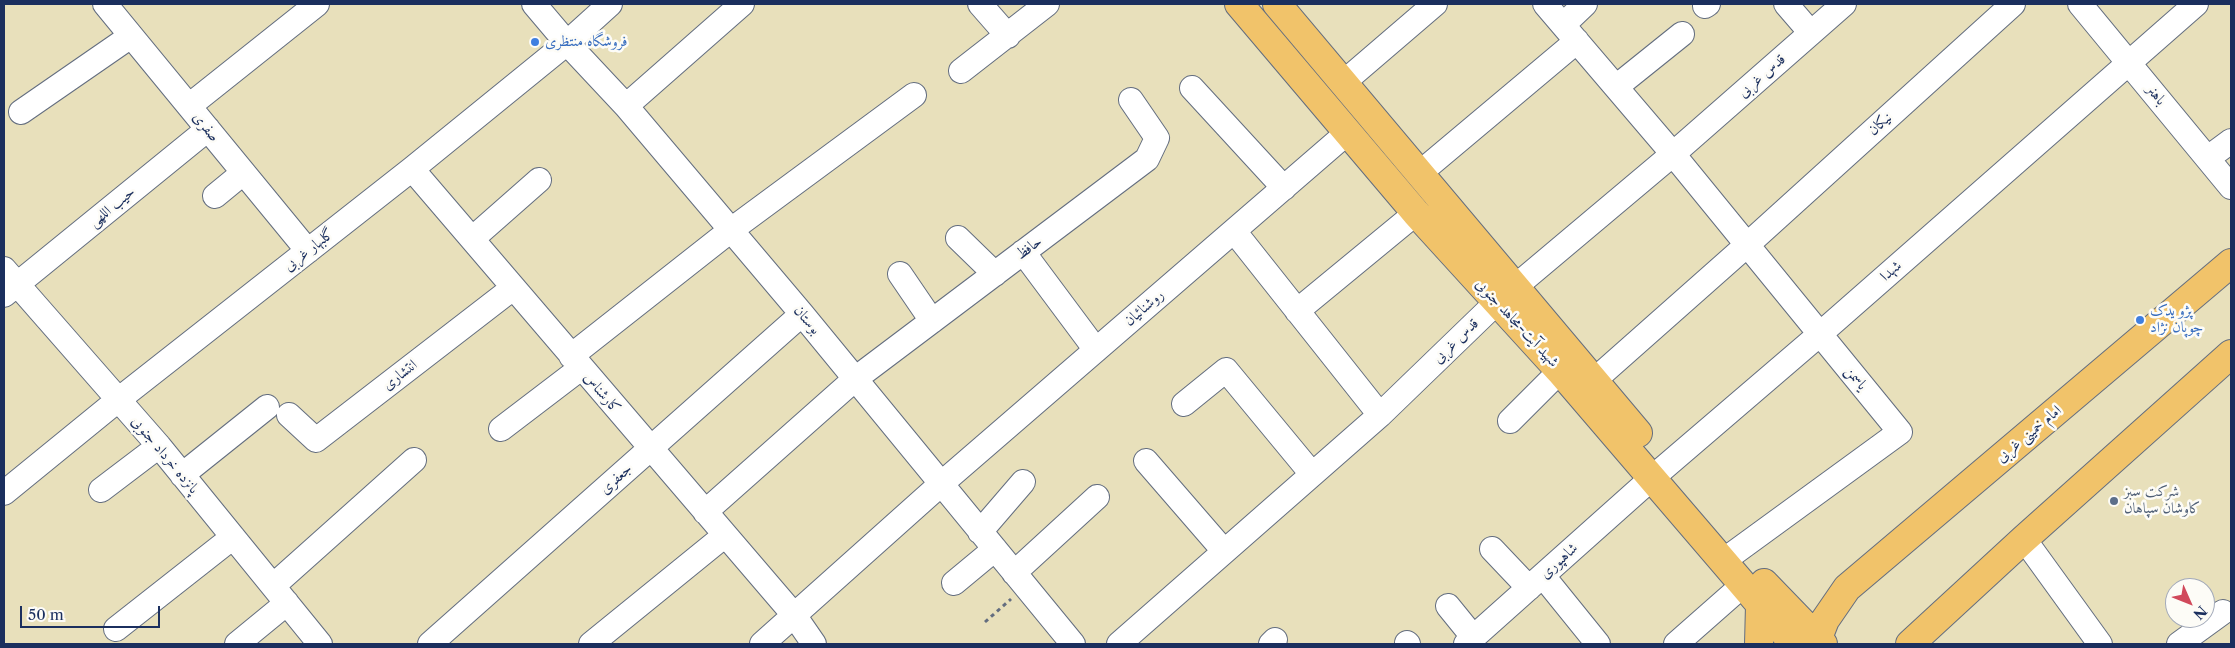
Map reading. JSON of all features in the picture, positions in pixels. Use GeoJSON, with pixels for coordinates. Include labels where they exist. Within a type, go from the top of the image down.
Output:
{"type":"FeatureCollection","features":[{"type":"Feature","properties":{"kind":"main road","name":"شهید آیت-مجاهد جنوبی"},"geometry":{"type":"LineString","coordinates":[[1239,4],[1346,133],[1416,213],[1507,294],[1729,556],[1768,600],[1813,643]]}},
{"type":"Feature","properties":{"kind":"main road","name":"شهید آیت-مجاهد جنوبی"},"geometry":{"type":"LineString","coordinates":[[1278,4],[1421,172],[1560,370],[1587,387]]}},
{"type":"Feature","properties":{"kind":"main road","name":"امام خمینی غربی"},"geometry":{"type":"LineString","coordinates":[[1813,643],[1830,610],[1847,588],[2231,263]]}},
{"type":"Feature","properties":{"kind":"main road"},"geometry":{"type":"LineString","coordinates":[[1910,644],[2231,354]]}},
{"type":"Feature","properties":{"kind":"main road","name":"شهید آیت-مجاهد جنوبی"},"geometry":{"type":"LineString","coordinates":[[1729,556],[1743,585],[1768,600]]}},
{"type":"Feature","properties":{"kind":"main road"},"geometry":{"type":"LineString","coordinates":[[1759,644],[1768,600],[1821,603],[1847,588]]}},
{"type":"Feature","properties":{"kind":"street"},"geometry":{"type":"LineString","coordinates":[[189,106],[317,4]]}},
{"type":"Feature","properties":{"kind":"street","name":"بوستان"},"geometry":{"type":"LineString","coordinates":[[534,4],[567,43],[626,106],[802,314],[1072,644]]}},
{"type":"Feature","properties":{"kind":"street","name":"گلبهار غربی"},"geometry":{"type":"LineString","coordinates":[[7,483],[118,400],[412,169],[567,43],[610,4]]}},
{"type":"Feature","properties":{"kind":"street"},"geometry":{"type":"LineString","coordinates":[[626,106],[742,4]]}},
{"type":"Feature","properties":{"kind":"street"},"geometry":{"type":"LineString","coordinates":[[980,4],[1008,36]]}},
{"type":"Feature","properties":{"kind":"street"},"geometry":{"type":"LineString","coordinates":[[961,71],[1047,4]]}},
{"type":"Feature","properties":{"kind":"street"},"geometry":{"type":"LineString","coordinates":[[1344,82],[1435,4]]}},
{"type":"Feature","properties":{"kind":"street","name":"یاسمن"},"geometry":{"type":"LineString","coordinates":[[1545,4],[1673,154],[1900,432],[1729,556]]}},
{"type":"Feature","properties":{"kind":"street"},"geometry":{"type":"LineString","coordinates":[[1421,172],[1570,33],[1585,4]]}},
{"type":"Feature","properties":{"kind":"street"},"geometry":{"type":"LineString","coordinates":[[1786,4],[1811,33]]}},
{"type":"Feature","properties":{"kind":"street","name":"نیکان"},"geometry":{"type":"LineString","coordinates":[[1587,387],[2013,4]]}},
{"type":"Feature","properties":{"kind":"street","name":"باهنر"},"geometry":{"type":"LineString","coordinates":[[2080,4],[2231,187]]}},
{"type":"Feature","properties":{"kind":"street","name":"شهدا"},"geometry":{"type":"LineString","coordinates":[[1659,472],[1820,334],[2196,4]]}},
{"type":"Feature","properties":{"kind":"street","name":"صفری"},"geometry":{"type":"LineString","coordinates":[[109,5],[131,36],[308,251]]}},
{"type":"Feature","properties":{"kind":"street","name":"قدس غربی"},"geometry":{"type":"LineString","coordinates":[[1118,644],[1380,414],[1507,294],[1673,154],[1811,33],[1838,6]]}},
{"type":"Feature","properties":{"kind":"street"},"geometry":{"type":"LineString","coordinates":[[1616,87],[1682,34]]}},
{"type":"Feature","properties":{"kind":"street"},"geometry":{"type":"LineString","coordinates":[[21,112],[131,36]]}},
{"type":"Feature","properties":{"kind":"street"},"geometry":{"type":"LineString","coordinates":[[1192,88],[1284,188]]}},
{"type":"Feature","properties":{"kind":"street"},"geometry":{"type":"LineString","coordinates":[[500,429],[731,230],[914,95]]}},
{"type":"Feature","properties":{"kind":"street","name":"حافظ"},"geometry":{"type":"LineString","coordinates":[[705,512],[856,379],[1147,159],[1157,138],[1131,100]]}},
{"type":"Feature","properties":{"kind":"street","name":"حیب اللهی"},"geometry":{"type":"LineString","coordinates":[[8,283],[208,129]]}},
{"type":"Feature","properties":{"kind":"street","name":"روشنائیان"},"geometry":{"type":"LineString","coordinates":[[762,644],[941,484],[1346,133]]}},
{"type":"Feature","properties":{"kind":"street"},"geometry":{"type":"LineString","coordinates":[[2208,158],[2231,141]]}},
{"type":"Feature","properties":{"kind":"street","name":"کارشناس"},"geometry":{"type":"LineString","coordinates":[[412,169],[794,616],[814,644]]}},
{"type":"Feature","properties":{"kind":"street"},"geometry":{"type":"LineString","coordinates":[[215,196],[243,172]]}},
{"type":"Feature","properties":{"kind":"street"},"geometry":{"type":"LineString","coordinates":[[472,239],[539,180]]}},
{"type":"Feature","properties":{"kind":"street"},"geometry":{"type":"LineString","coordinates":[[1297,310],[1416,213]]}},
{"type":"Feature","properties":{"kind":"street"},"geometry":{"type":"LineString","coordinates":[[1234,231],[1380,414]]}},
{"type":"Feature","properties":{"kind":"street"},"geometry":{"type":"LineString","coordinates":[[958,238],[996,274]]}},
{"type":"Feature","properties":{"kind":"street"},"geometry":{"type":"LineString","coordinates":[[1023,252],[1096,350]]}},
{"type":"Feature","properties":{"kind":"street"},"geometry":{"type":"LineString","coordinates":[[900,274],[932,321]]}},
{"type":"Feature","properties":{"kind":"street","name":"پانزده خرداد جنوبی"},"geometry":{"type":"LineString","coordinates":[[8,283],[159,446],[280,595],[315,642]]}},
{"type":"Feature","properties":{"kind":"street","name":"انتشاری"},"geometry":{"type":"LineString","coordinates":[[289,415],[316,440],[513,288]]}},
{"type":"Feature","properties":{"kind":"street","name":"جعفری"},"geometry":{"type":"LineString","coordinates":[[430,644],[802,314]]}},
{"type":"Feature","properties":{"kind":"street"},"geometry":{"type":"LineString","coordinates":[[1184,404],[1226,370],[1312,474]]}},
{"type":"Feature","properties":{"kind":"street"},"geometry":{"type":"LineString","coordinates":[[1510,421],[1560,370]]}},
{"type":"Feature","properties":{"kind":"street"},"geometry":{"type":"LineString","coordinates":[[182,475],[267,407]]}},
{"type":"Feature","properties":{"kind":"street"},"geometry":{"type":"LineString","coordinates":[[101,490],[159,446]]}},
{"type":"Feature","properties":{"kind":"street"},"geometry":{"type":"LineString","coordinates":[[237,644],[280,595],[414,460]]}},
{"type":"Feature","properties":{"kind":"street"},"geometry":{"type":"LineString","coordinates":[[1146,461],[1224,551]]}},
{"type":"Feature","properties":{"kind":"street","name":"شاهپوری"},"geometry":{"type":"LineString","coordinates":[[1470,641],[1659,472]]}},
{"type":"Feature","properties":{"kind":"street"},"geometry":{"type":"LineString","coordinates":[[954,583],[988,540],[1023,482]]}},
{"type":"Feature","properties":{"kind":"street"},"geometry":{"type":"LineString","coordinates":[[1020,580],[1097,497]]}},
{"type":"Feature","properties":{"kind":"street"},"geometry":{"type":"LineString","coordinates":[[591,644],[724,536]]}},
{"type":"Feature","properties":{"kind":"street"},"geometry":{"type":"LineString","coordinates":[[116,629],[233,537]]}},
{"type":"Feature","properties":{"kind":"street"},"geometry":{"type":"LineString","coordinates":[[2024,539],[2100,644]]}},
{"type":"Feature","properties":{"kind":"street"},"geometry":{"type":"LineString","coordinates":[[1492,549],[1536,582],[1598,644]]}},
{"type":"Feature","properties":{"kind":"street"},"geometry":{"type":"LineString","coordinates":[[1676,644],[1743,585]]}},
{"type":"Feature","properties":{"kind":"street"},"geometry":{"type":"LineString","coordinates":[[1448,606],[1470,641]]}},
{"type":"Feature","properties":{"kind":"street"},"geometry":{"type":"LineString","coordinates":[[2179,644],[2222,612]]}},
{"type":"Feature","properties":{"kind":"path"},"geometry":{"type":"LineString","coordinates":[[985,622],[1020,580]]}},
{"type":"Feature","properties":{"kind":"place","name":"فروشگاه منتظری"},"geometry":{"type":"Point","coordinates":[535,42]}},
{"type":"Feature","properties":{"kind":"place","name":"پژو یدک چوپان نژاد"},"geometry":{"type":"Point","coordinates":[2140,320]}},
{"type":"Feature","properties":{"kind":"place","name":"شرکت سبز کاوشان سپاهان"},"geometry":{"type":"Point","coordinates":[2114,501]}}]}
